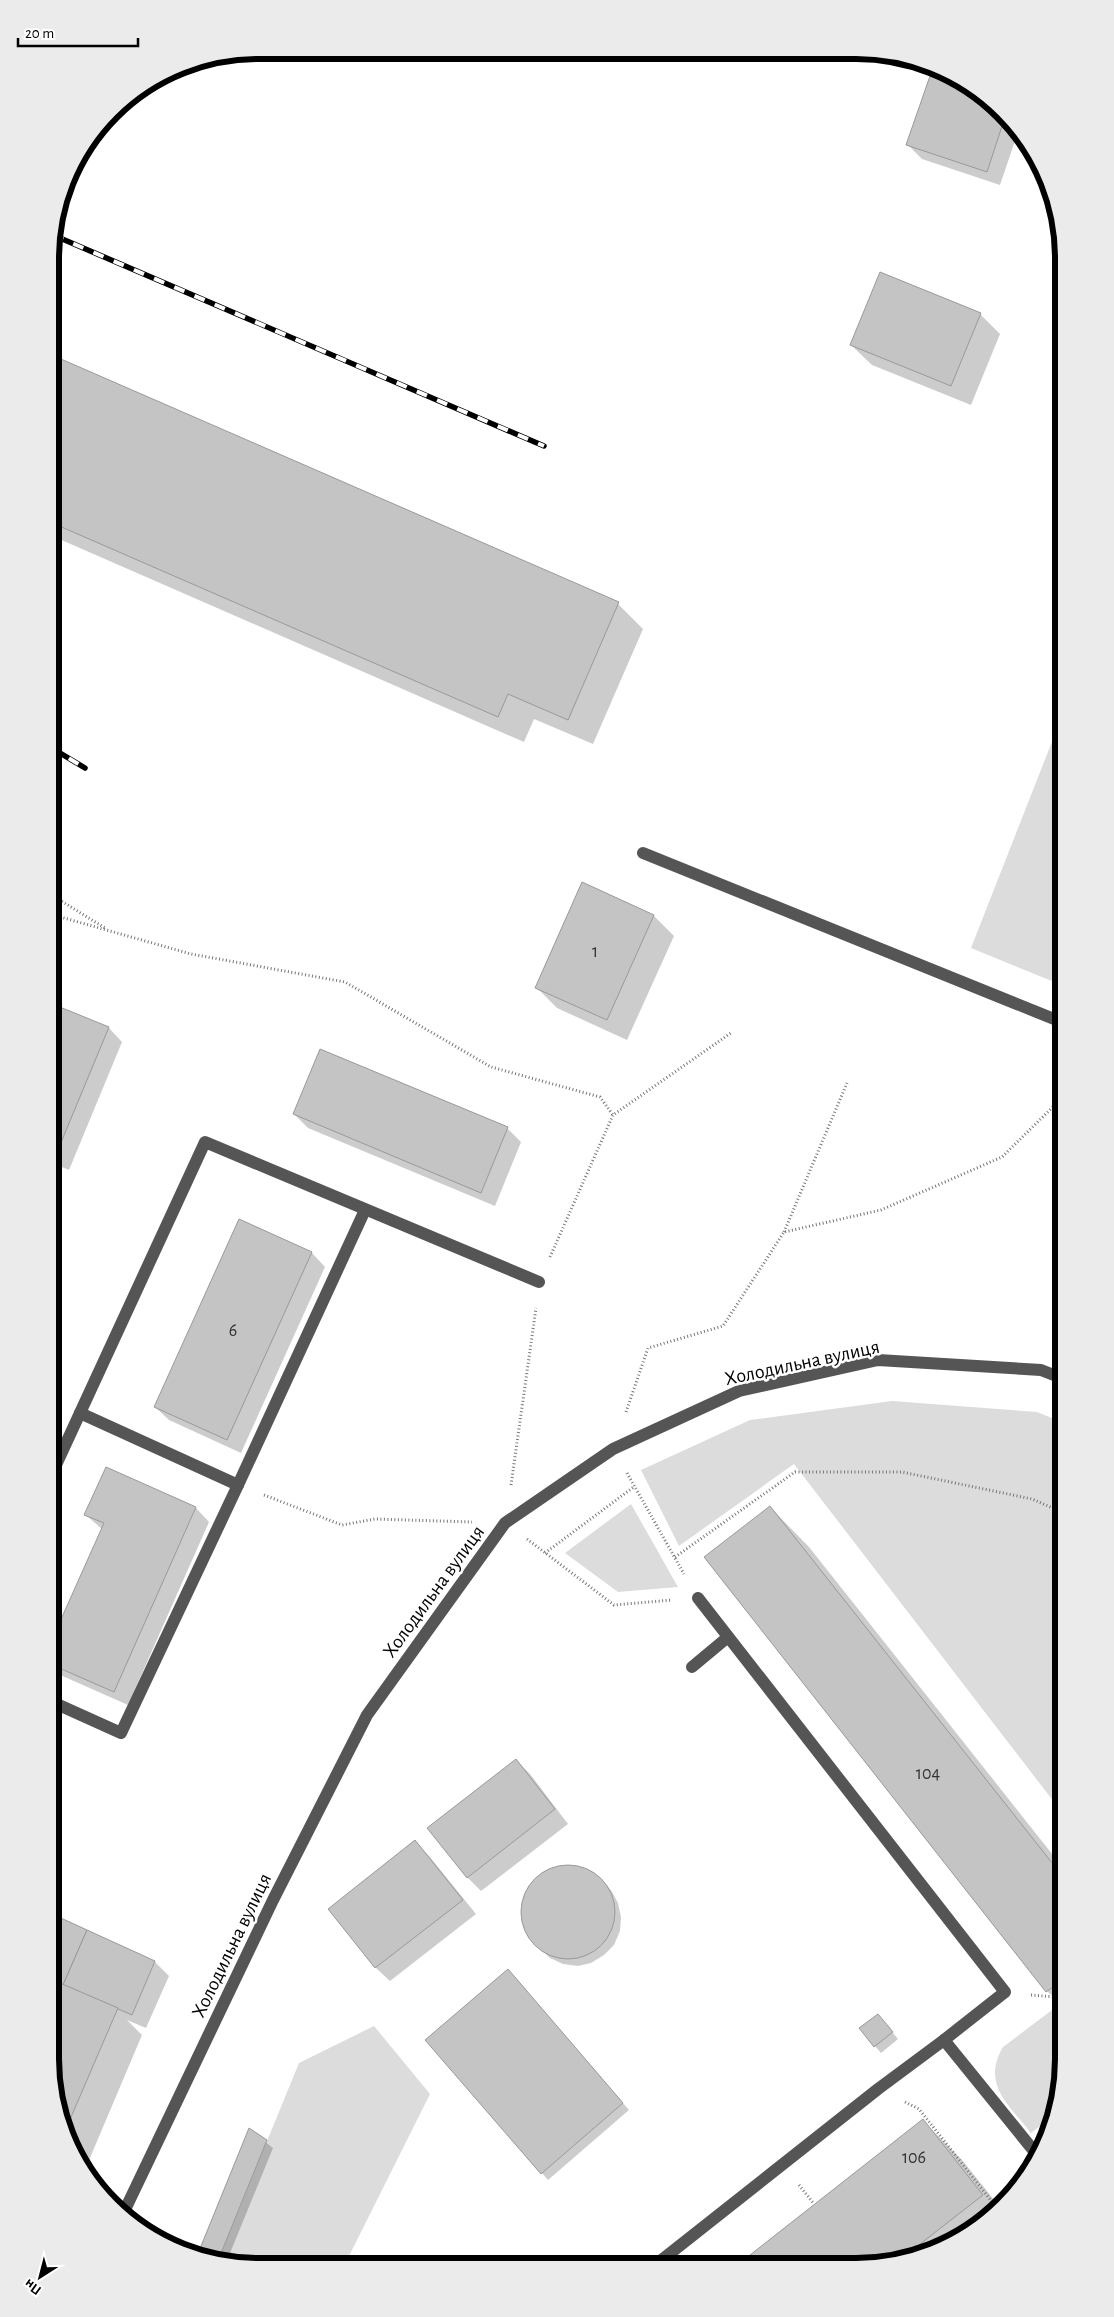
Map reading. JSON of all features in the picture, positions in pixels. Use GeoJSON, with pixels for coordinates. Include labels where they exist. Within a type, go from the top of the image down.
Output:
{"type":"FeatureCollection","features":[{"type":"Feature","properties":{"kind":"street"},"geometry":{"type":"LineString","coordinates":[[643,853],[1055,1019]]}},
{"type":"Feature","properties":{"kind":"street"},"geometry":{"type":"LineString","coordinates":[[59,1458],[205,1142],[539,1282]]}},
{"type":"Feature","properties":{"kind":"street"},"geometry":{"type":"LineString","coordinates":[[59,1705],[121,1733],[366,1210]]}},
{"type":"Feature","properties":{"kind":"street","name":"Холодильна вулиця"},"geometry":{"type":"LineString","coordinates":[[126,2208],[272,1900],[367,1715],[505,1523],[613,1449],[739,1391],[878,1360],[1041,1370],[1055,1375]]}},
{"type":"Feature","properties":{"kind":"street"},"geometry":{"type":"LineString","coordinates":[[80,1413],[238,1485]]}},
{"type":"Feature","properties":{"kind":"street"},"geometry":{"type":"LineString","coordinates":[[664,2258],[878,2089],[1005,1992],[698,1598]]}},
{"type":"Feature","properties":{"kind":"street"},"geometry":{"type":"LineString","coordinates":[[692,1667],[728,1637]]}},
{"type":"Feature","properties":{"kind":"street"},"geometry":{"type":"LineString","coordinates":[[944,2040],[1033,2150]]}},
{"type":"Feature","properties":{"kind":"path"},"geometry":{"type":"LineString","coordinates":[[59,899],[109,930]]}},
{"type":"Feature","properties":{"kind":"path"},"geometry":{"type":"LineString","coordinates":[[59,916],[191,954],[345,982],[491,1067],[600,1097],[613,1115]]}},
{"type":"Feature","properties":{"kind":"path"},"geometry":{"type":"LineString","coordinates":[[505,1523],[539,1282],[613,1115],[730,1034]]}},
{"type":"Feature","properties":{"kind":"path"},"geometry":{"type":"LineString","coordinates":[[238,1485],[342,1525],[375,1519],[505,1523],[614,1604],[698,1598],[613,1449],[648,1348],[723,1326],[784,1232],[847,1083]]}},
{"type":"Feature","properties":{"kind":"path"},"geometry":{"type":"LineString","coordinates":[[784,1232],[880,1210],[1002,1157],[1055,1105]]}},
{"type":"Feature","properties":{"kind":"path"},"geometry":{"type":"LineString","coordinates":[[675,1557],[795,1472],[902,1472],[1032,1499],[1055,1509]]}},
{"type":"Feature","properties":{"kind":"path"},"geometry":{"type":"LineString","coordinates":[[545,1553],[635,1486]]}},
{"type":"Feature","properties":{"kind":"path"},"geometry":{"type":"LineString","coordinates":[[1005,1992],[1055,1998]]}},
{"type":"Feature","properties":{"kind":"path"},"geometry":{"type":"LineString","coordinates":[[878,2089],[919,2109],[993,2203]]}},
{"type":"Feature","properties":{"kind":"shaded area"},"geometry":{"type":"Polygon","coordinates":[[[1055,734],[1055,982],[971,948],[1055,734]]]}},
{"type":"Feature","properties":{"kind":"shaded area"},"geometry":{"type":"Polygon","coordinates":[[[892,1401],[1037,1412],[1055,1419],[1055,1803],[794,1464],[679,1546],[641,1470],[750,1420],[892,1401]]]}},
{"type":"Feature","properties":{"kind":"shaded area"},"geometry":{"type":"Polygon","coordinates":[[[631,1504],[678,1587],[618,1592],[565,1553],[631,1504]]]}},
{"type":"Feature","properties":{"kind":"shaded area"},"geometry":{"type":"Polygon","coordinates":[[[1055,2008],[1054,2085],[1045,2122],[1031,2133],[1000,2093],[996,2083],[997,2060],[1003,2047],[1055,2008]]]}},
{"type":"Feature","properties":{"kind":"shaded area"},"geometry":{"type":"Polygon","coordinates":[[[374,2026],[430,2094],[348,2258],[245,2258],[221,2254],[299,2063],[374,2026]]]}},
{"type":"Feature","properties":{"kind":"building"},"geometry":{"type":"Polygon","coordinates":[[[930,76],[953,84],[967,92],[1003,124],[987,172],[906,145],[930,76]]]}},
{"type":"Feature","properties":{"kind":"building"},"geometry":{"type":"Polygon","coordinates":[[[880,272],[981,313],[951,386],[850,345],[880,272]]]}},
{"type":"Feature","properties":{"kind":"building"},"geometry":{"type":"Polygon","coordinates":[[[59,358],[619,602],[568,720],[508,694],[498,717],[59,526],[59,358]]]}},
{"type":"Feature","properties":{"kind":"building"},"geometry":{"type":"Polygon","coordinates":[[[582,882],[654,915],[607,1020],[535,988],[582,882]]]}},
{"type":"Feature","properties":{"kind":"building"},"geometry":{"type":"Polygon","coordinates":[[[59,1007],[109,1027],[59,1147],[59,1007]]]}},
{"type":"Feature","properties":{"kind":"building"},"geometry":{"type":"Polygon","coordinates":[[[320,1049],[508,1127],[481,1193],[293,1114],[320,1049]]]}},
{"type":"Feature","properties":{"kind":"building"},"geometry":{"type":"Polygon","coordinates":[[[239,1219],[312,1252],[227,1440],[154,1407],[239,1219]]]}},
{"type":"Feature","properties":{"kind":"building"},"geometry":{"type":"Polygon","coordinates":[[[106,1467],[196,1507],[114,1692],[59,1668],[59,1624],[104,1523],[84,1515],[106,1467]]]}},
{"type":"Feature","properties":{"kind":"building"},"geometry":{"type":"Polygon","coordinates":[[[770,1506],[1055,1867],[1055,1986],[1046,1992],[704,1557],[770,1506]]]}},
{"type":"Feature","properties":{"kind":"building"},"geometry":{"type":"Polygon","coordinates":[[[516,1759],[555,1809],[467,1878],[427,1828],[516,1759]]]}},
{"type":"Feature","properties":{"kind":"building"},"geometry":{"type":"Polygon","coordinates":[[[415,1840],[463,1900],[375,1968],[328,1909],[415,1840]]]}},
{"type":"Feature","properties":{"kind":"building"},"geometry":{"type":"Polygon","coordinates":[[[568,1865],[586,1869],[601,1879],[611,1894],[615,1912],[611,1930],[601,1945],[586,1955],[568,1959],[550,1955],[535,1945],[525,1930],[521,1912],[525,1894],[535,1879],[550,1869],[568,1865]]]}},
{"type":"Feature","properties":{"kind":"building"},"geometry":{"type":"Polygon","coordinates":[[[59,1917],[87,1930],[63,1985],[59,1983],[59,1917]]]}},
{"type":"Feature","properties":{"kind":"building"},"geometry":{"type":"Polygon","coordinates":[[[87,1930],[155,1961],[132,2015],[63,1985],[87,1930]]]}},
{"type":"Feature","properties":{"kind":"building"},"geometry":{"type":"Polygon","coordinates":[[[508,1969],[623,2103],[541,2174],[425,2040],[508,1969]]]}},
{"type":"Feature","properties":{"kind":"building"},"geometry":{"type":"Polygon","coordinates":[[[59,1983],[118,2008],[69,2122],[60,2085],[59,2072],[59,1983]]]}},
{"type":"Feature","properties":{"kind":"building"},"geometry":{"type":"Polygon","coordinates":[[[878,2014],[893,2032],[874,2047],[859,2028],[878,2014]]]}},
{"type":"Feature","properties":{"kind":"building"},"geometry":{"type":"Polygon","coordinates":[[[923,2119],[983,2195],[913,2250],[869,2258],[746,2258],[923,2119]]]}},
{"type":"Feature","properties":{"kind":"building"},"geometry":{"type":"Polygon","coordinates":[[[249,2128],[267,2140],[221,2254],[200,2249],[249,2128]]]}},
{"type":"Feature","properties":{"kind":"railway"},"geometry":{"type":"LineString","coordinates":[[60,238],[544,446]]}},
{"type":"Feature","properties":{"kind":"railway"},"geometry":{"type":"LineString","coordinates":[[59,752],[85,768]]}}]}
